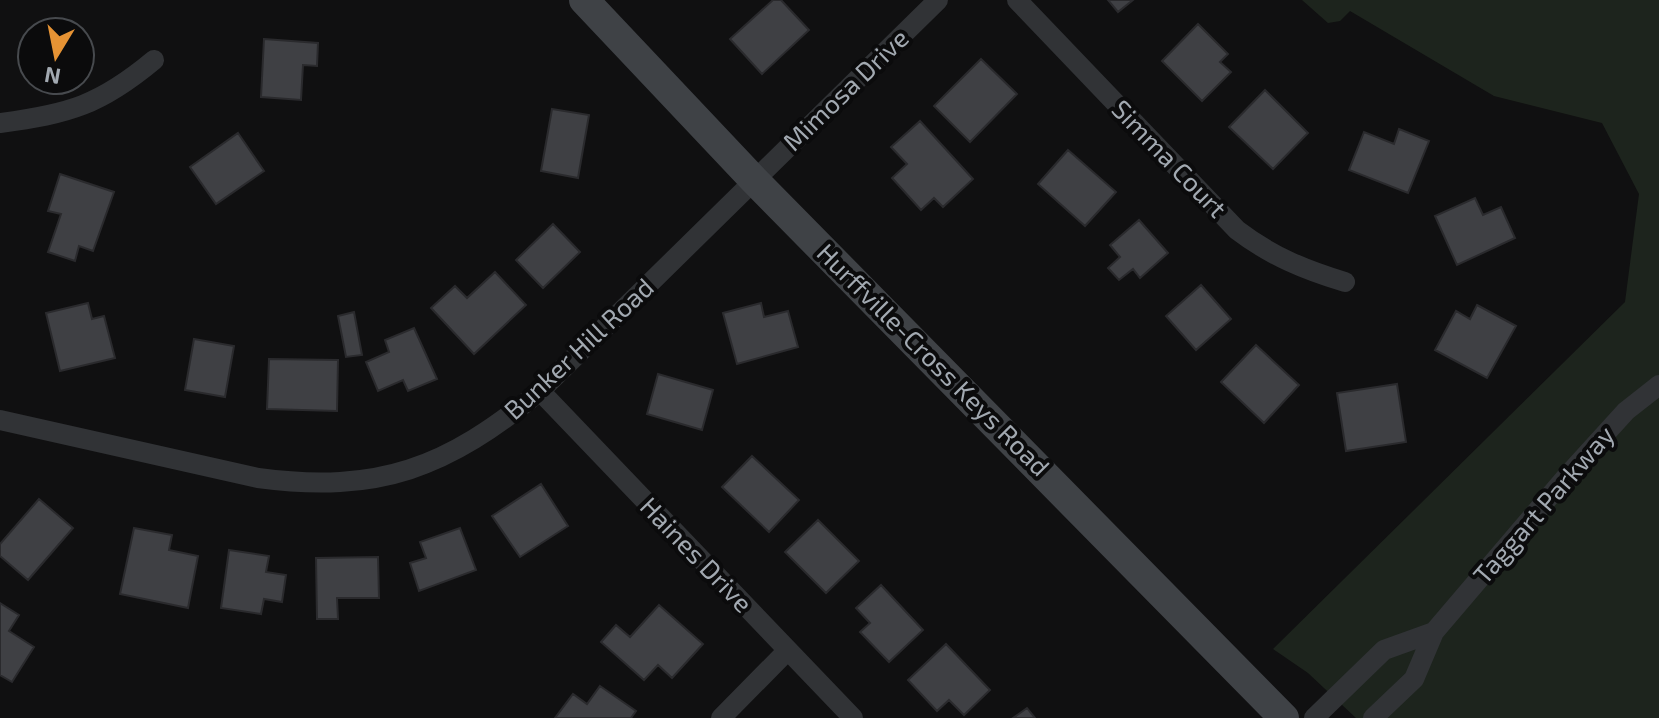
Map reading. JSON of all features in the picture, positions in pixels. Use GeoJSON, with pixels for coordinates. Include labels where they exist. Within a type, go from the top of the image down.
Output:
{"type":"FeatureCollection","features":[{"type":"Feature","properties":{"kind":"main road","name":"Hurffville-Cross Keys Road"},"geometry":{"type":"LineString","coordinates":[[584,0],[754,180],[1284,718]]}},
{"type":"Feature","properties":{"kind":"street","name":"Mimosa Drive"},"geometry":{"type":"LineString","coordinates":[[754,180],[938,0]]}},
{"type":"Feature","properties":{"kind":"street","name":"Simma Court"},"geometry":{"type":"LineString","coordinates":[[1017,0],[1237,230],[1285,261],[1345,282]]}},
{"type":"Feature","properties":{"kind":"street"},"geometry":{"type":"LineString","coordinates":[[0,123],[52,115],[97,101],[154,60]]}},
{"type":"Feature","properties":{"kind":"street","name":"Bunker Hill Road"},"geometry":{"type":"LineString","coordinates":[[0,420],[258,478],[325,484],[393,474],[451,454],[497,426],[540,391],[754,180]]}},
{"type":"Feature","properties":{"kind":"street","name":"Taggart Parkway"},"geometry":{"type":"LineString","coordinates":[[1373,718],[1414,679],[1434,632],[1626,411],[1659,385]]}},
{"type":"Feature","properties":{"kind":"street","name":"Haines Drive"},"geometry":{"type":"LineString","coordinates":[[540,391],[853,718]]}},
{"type":"Feature","properties":{"kind":"street","name":"Taggart Parkway"},"geometry":{"type":"LineString","coordinates":[[1314,718],[1384,650],[1434,632]]}},
{"type":"Feature","properties":{"kind":"street"},"geometry":{"type":"LineString","coordinates":[[721,718],[788,650]]}},
{"type":"Feature","properties":{"kind":"shaded area"},"geometry":{"type":"Polygon","coordinates":[[[1302,0],[1659,0],[1659,718],[1356,718],[1308,673],[1273,649],[1625,302],[1639,194],[1602,123],[1494,96],[1350,11],[1340,21],[1328,23],[1302,0]]]}},
{"type":"Feature","properties":{"kind":"building"},"geometry":{"type":"Polygon","coordinates":[[[773,0],[781,0],[809,30],[762,74],[730,39],[773,0]]]}},
{"type":"Feature","properties":{"kind":"building"},"geometry":{"type":"Polygon","coordinates":[[[1108,0],[1133,0],[1118,12],[1108,0]]]}},
{"type":"Feature","properties":{"kind":"building"},"geometry":{"type":"Polygon","coordinates":[[[1198,24],[1228,54],[1220,62],[1231,72],[1202,101],[1162,61],[1198,24]]]}},
{"type":"Feature","properties":{"kind":"building"},"geometry":{"type":"Polygon","coordinates":[[[264,39],[318,43],[317,66],[303,65],[301,100],[261,97],[264,39]]]}},
{"type":"Feature","properties":{"kind":"building"},"geometry":{"type":"Polygon","coordinates":[[[981,59],[1017,94],[970,142],[934,106],[981,59]]]}},
{"type":"Feature","properties":{"kind":"building"},"geometry":{"type":"Polygon","coordinates":[[[1265,90],[1308,133],[1273,169],[1229,127],[1265,90]]]}},
{"type":"Feature","properties":{"kind":"building"},"geometry":{"type":"Polygon","coordinates":[[[552,109],[589,115],[578,178],[541,171],[552,109]]]}},
{"type":"Feature","properties":{"kind":"building"},"geometry":{"type":"Polygon","coordinates":[[[920,121],[973,179],[943,207],[934,198],[921,210],[892,178],[907,164],[891,147],[920,121]]]}},
{"type":"Feature","properties":{"kind":"building"},"geometry":{"type":"Polygon","coordinates":[[[1399,129],[1429,141],[1408,193],[1349,170],[1364,132],[1394,144],[1399,129]]]}},
{"type":"Feature","properties":{"kind":"building"},"geometry":{"type":"Polygon","coordinates":[[[238,133],[264,171],[216,204],[190,167],[238,133]]]}},
{"type":"Feature","properties":{"kind":"building"},"geometry":{"type":"Polygon","coordinates":[[[1068,150],[1116,192],[1085,226],[1038,184],[1068,150]]]}},
{"type":"Feature","properties":{"kind":"building"},"geometry":{"type":"Polygon","coordinates":[[[60,174],[114,192],[93,251],[79,246],[75,261],[48,252],[61,214],[48,211],[60,174]]]}},
{"type":"Feature","properties":{"kind":"building"},"geometry":{"type":"Polygon","coordinates":[[[1475,198],[1483,215],[1501,207],[1515,238],[1457,265],[1435,216],[1475,198]]]}},
{"type":"Feature","properties":{"kind":"building"},"geometry":{"type":"Polygon","coordinates":[[[1139,220],[1168,253],[1140,278],[1133,269],[1119,280],[1108,268],[1120,257],[1110,245],[1139,220]]]}},
{"type":"Feature","properties":{"kind":"building"},"geometry":{"type":"Polygon","coordinates":[[[553,224],[580,252],[543,288],[516,260],[553,224]]]}},
{"type":"Feature","properties":{"kind":"building"},"geometry":{"type":"Polygon","coordinates":[[[495,272],[526,305],[474,354],[431,308],[455,286],[467,298],[495,272]]]}},
{"type":"Feature","properties":{"kind":"building"},"geometry":{"type":"Polygon","coordinates":[[[1201,285],[1231,319],[1196,350],[1166,316],[1201,285]]]}},
{"type":"Feature","properties":{"kind":"building"},"geometry":{"type":"Polygon","coordinates":[[[88,303],[92,319],[104,316],[115,358],[60,371],[46,313],[88,303]]]}},
{"type":"Feature","properties":{"kind":"building"},"geometry":{"type":"Polygon","coordinates":[[[761,303],[764,317],[788,311],[798,347],[737,364],[723,313],[761,303]]]}},
{"type":"Feature","properties":{"kind":"building"},"geometry":{"type":"Polygon","coordinates":[[[1477,305],[1516,326],[1487,378],[1435,350],[1456,311],[1470,319],[1477,305]]]}},
{"type":"Feature","properties":{"kind":"building"},"geometry":{"type":"Polygon","coordinates":[[[354,312],[362,355],[346,357],[338,316],[354,312]]]}},
{"type":"Feature","properties":{"kind":"building"},"geometry":{"type":"Polygon","coordinates":[[[414,328],[437,379],[408,391],[403,380],[378,391],[366,362],[389,352],[385,340],[414,328]]]}},
{"type":"Feature","properties":{"kind":"building"},"geometry":{"type":"Polygon","coordinates":[[[194,339],[234,346],[225,397],[185,390],[194,339]]]}},
{"type":"Feature","properties":{"kind":"building"},"geometry":{"type":"Polygon","coordinates":[[[1256,345],[1299,385],[1264,423],[1221,382],[1256,345]]]}},
{"type":"Feature","properties":{"kind":"building"},"geometry":{"type":"Polygon","coordinates":[[[269,359],[338,360],[337,411],[267,409],[269,359]]]}},
{"type":"Feature","properties":{"kind":"building"},"geometry":{"type":"Polygon","coordinates":[[[658,374],[713,390],[702,430],[647,414],[658,374]]]}},
{"type":"Feature","properties":{"kind":"building"},"geometry":{"type":"Polygon","coordinates":[[[1397,384],[1406,442],[1346,451],[1337,393],[1397,384]]]}},
{"type":"Feature","properties":{"kind":"building"},"geometry":{"type":"Polygon","coordinates":[[[752,456],[799,500],[769,532],[722,487],[752,456]]]}},
{"type":"Feature","properties":{"kind":"building"},"geometry":{"type":"Polygon","coordinates":[[[541,484],[568,526],[520,557],[492,516],[541,484]]]}},
{"type":"Feature","properties":{"kind":"building"},"geometry":{"type":"Polygon","coordinates":[[[39,499],[73,528],[28,580],[0,556],[0,544],[39,499]]]}},
{"type":"Feature","properties":{"kind":"building"},"geometry":{"type":"Polygon","coordinates":[[[818,520],[859,561],[826,593],[785,552],[818,520]]]}},
{"type":"Feature","properties":{"kind":"building"},"geometry":{"type":"Polygon","coordinates":[[[134,528],[172,535],[169,550],[198,556],[188,608],[120,594],[134,528]]]}},
{"type":"Feature","properties":{"kind":"building"},"geometry":{"type":"Polygon","coordinates":[[[460,528],[476,570],[419,591],[410,563],[426,558],[420,542],[460,528]]]}},
{"type":"Feature","properties":{"kind":"building"},"geometry":{"type":"Polygon","coordinates":[[[229,550],[269,556],[266,572],[286,575],[282,602],[264,599],[261,614],[221,608],[229,550]]]}},
{"type":"Feature","properties":{"kind":"building"},"geometry":{"type":"Polygon","coordinates":[[[378,557],[379,598],[337,598],[338,619],[317,619],[316,558],[378,557]]]}},
{"type":"Feature","properties":{"kind":"building"},"geometry":{"type":"Polygon","coordinates":[[[881,585],[923,630],[889,662],[860,632],[870,623],[856,608],[881,585]]]}},
{"type":"Feature","properties":{"kind":"building"},"geometry":{"type":"Polygon","coordinates":[[[0,603],[19,615],[9,631],[34,647],[12,682],[0,675],[0,603]]]}},
{"type":"Feature","properties":{"kind":"building"},"geometry":{"type":"Polygon","coordinates":[[[659,605],[703,644],[672,678],[658,665],[644,680],[601,642],[616,625],[630,637],[659,605]]]}},
{"type":"Feature","properties":{"kind":"building"},"geometry":{"type":"Polygon","coordinates":[[[946,644],[990,690],[964,715],[949,700],[937,711],[908,680],[946,644]]]}},
{"type":"Feature","properties":{"kind":"building"},"geometry":{"type":"Polygon","coordinates":[[[600,686],[636,711],[631,718],[555,718],[573,694],[587,704],[600,686]]]}},
{"type":"Feature","properties":{"kind":"building"},"geometry":{"type":"Polygon","coordinates":[[[1027,708],[1035,718],[1013,718],[1027,708]]]}}]}
